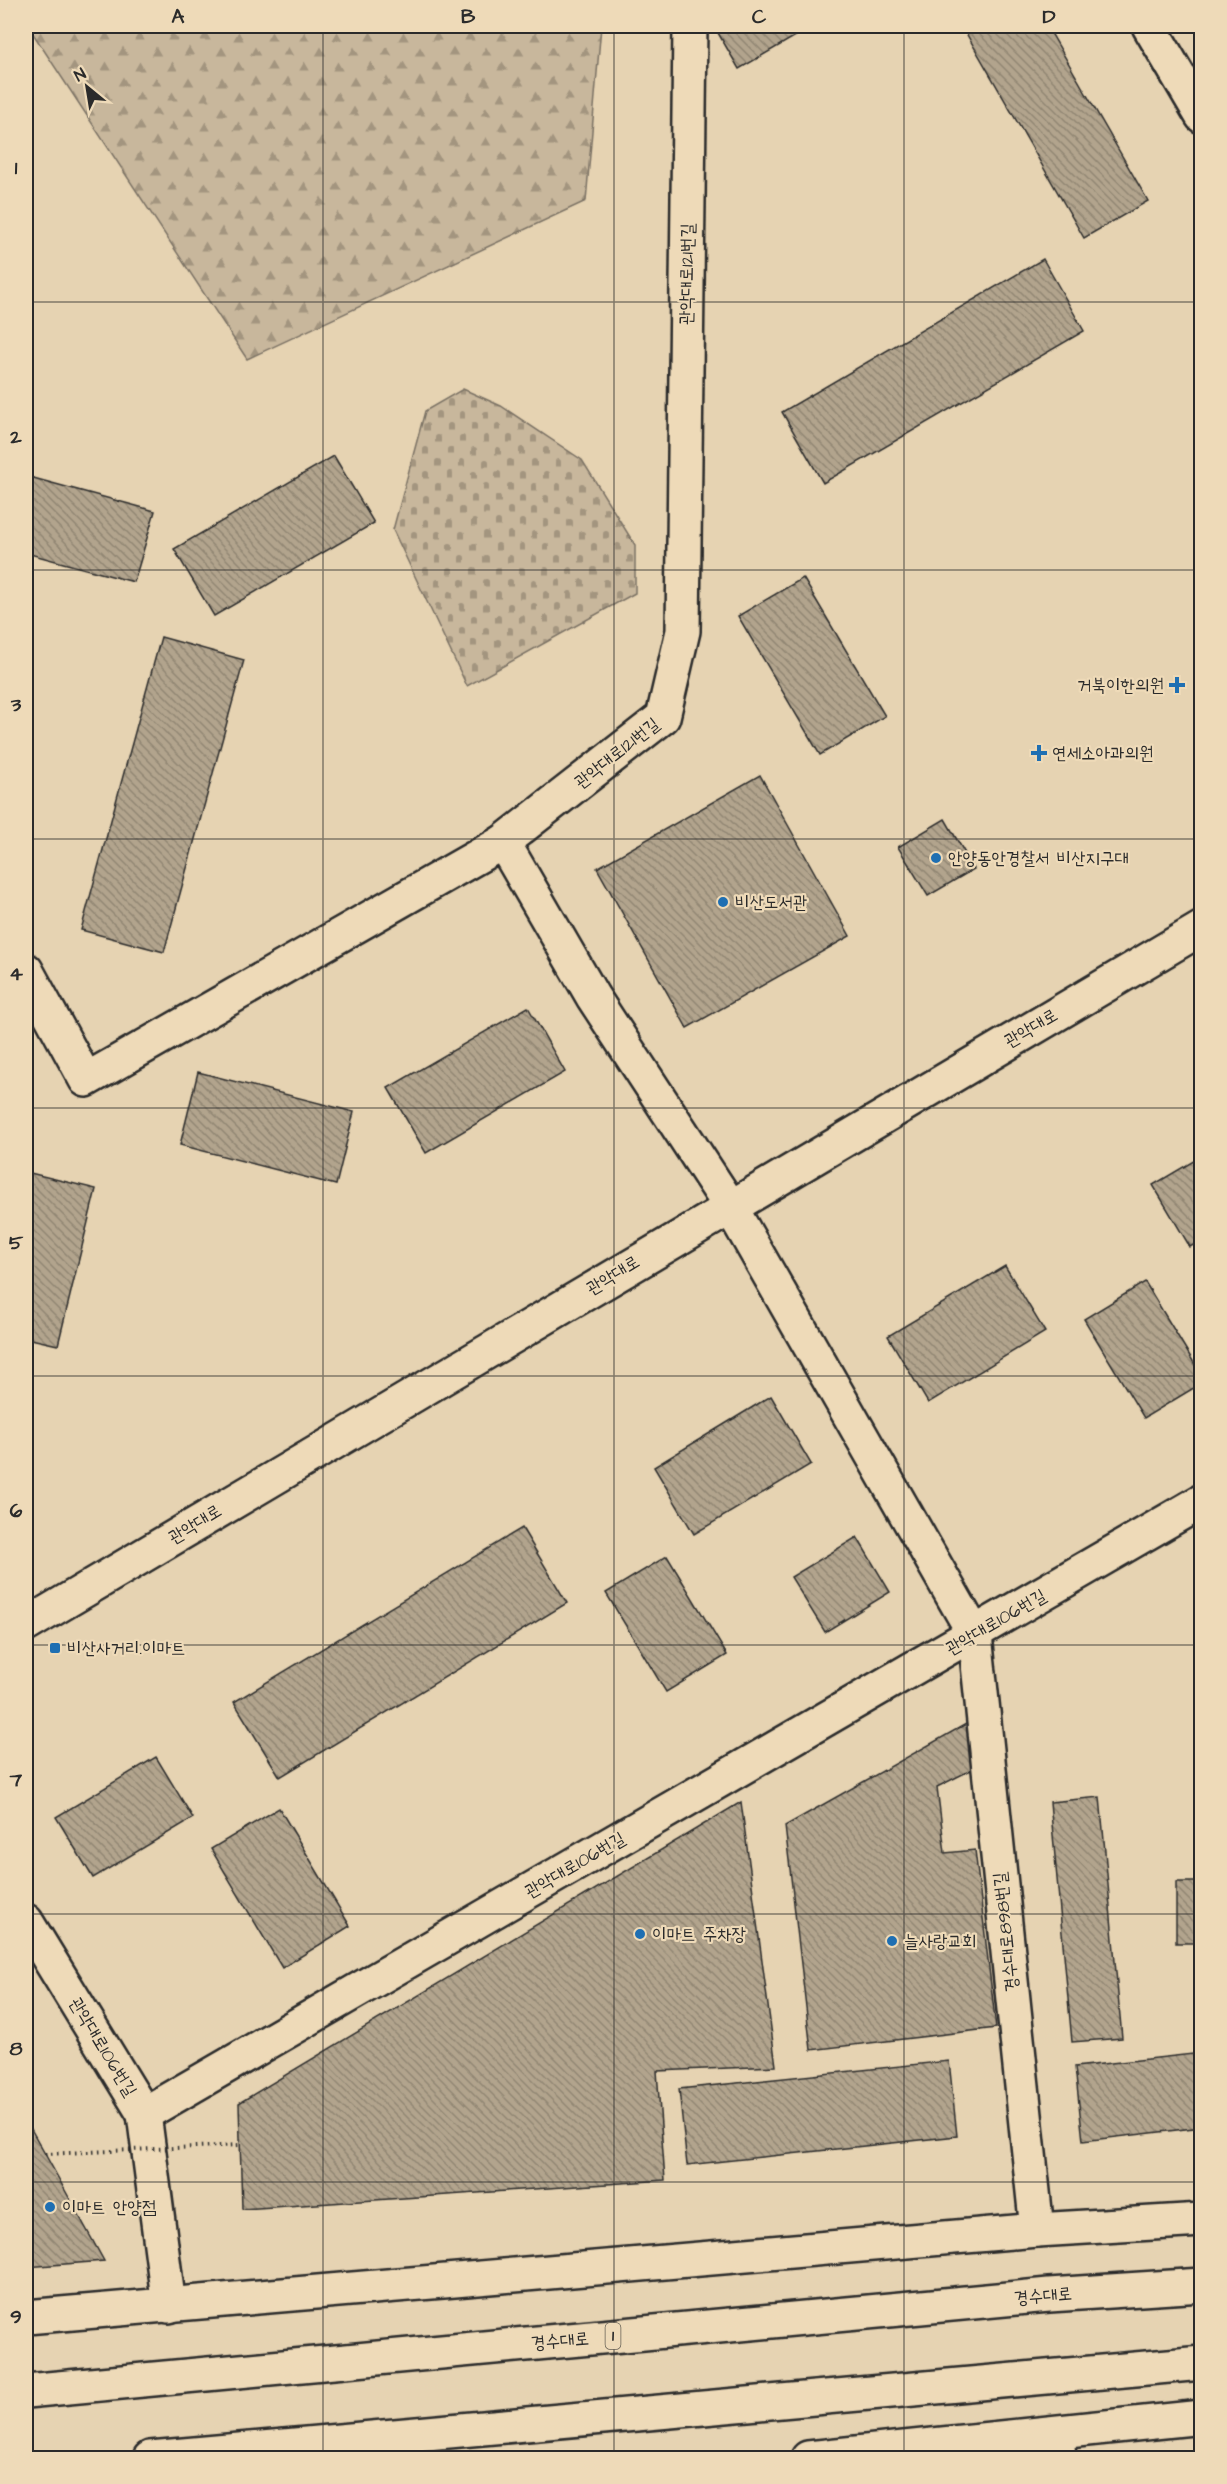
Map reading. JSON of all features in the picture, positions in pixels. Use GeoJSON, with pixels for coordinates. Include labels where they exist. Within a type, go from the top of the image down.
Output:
{"type":"FeatureCollection","features":[{"type":"Feature","properties":{"kind":"main road","name":"관악대로121번길"},"geometry":{"type":"LineString","coordinates":[[26,970],[86,1080],[503,842],[663,717],[683,631],[690,26]]}},
{"type":"Feature","properties":{"kind":"main road"},"geometry":{"type":"LineString","coordinates":[[1149,26],[1202,116]]}},
{"type":"Feature","properties":{"kind":"main road"},"geometry":{"type":"LineString","coordinates":[[503,842],[593,997],[730,1206],[975,1635]]}},
{"type":"Feature","properties":{"kind":"main road","name":"관악대로"},"geometry":{"type":"LineString","coordinates":[[26,1625],[1202,928]]}},
{"type":"Feature","properties":{"kind":"main road","name":"관악대로106번길"},"geometry":{"type":"LineString","coordinates":[[26,1921],[144,2114],[975,1635],[1202,1501]]}},
{"type":"Feature","properties":{"kind":"main road","name":"경수대로898번길"},"geometry":{"type":"LineString","coordinates":[[975,1635],[1037,2230]]}},
{"type":"Feature","properties":{"kind":"main road"},"geometry":{"type":"LineString","coordinates":[[144,2114],[169,2306]]}},
{"type":"Feature","properties":{"kind":"main road"},"geometry":{"type":"LineString","coordinates":[[26,2317],[1037,2230],[1202,2220]]}},
{"type":"Feature","properties":{"kind":"main road","name":"경수대로"},"geometry":{"type":"LineString","coordinates":[[26,2391],[1037,2296],[1202,2285]]}},
{"type":"Feature","properties":{"kind":"main road"},"geometry":{"type":"LineString","coordinates":[[150,2458],[1202,2363]]}},
{"type":"Feature","properties":{"kind":"main road"},"geometry":{"type":"LineString","coordinates":[[808,2458],[1058,2446],[1202,2417]]}},
{"type":"Feature","properties":{"kind":"path"},"geometry":{"type":"LineString","coordinates":[[45,2154],[240,2145]]}},
{"type":"Feature","properties":{"kind":"green space"},"geometry":{"type":"Polygon","coordinates":[[[28,26],[601,26],[586,201],[247,359],[28,26]]]}},
{"type":"Feature","properties":{"kind":"green space"},"geometry":{"type":"Polygon","coordinates":[[[463,389],[501,406],[582,460],[635,545],[635,593],[467,686],[393,530],[425,411],[463,389]]]}},
{"type":"Feature","properties":{"kind":"building"},"geometry":{"type":"Polygon","coordinates":[[[714,26],[813,26],[739,69],[714,26]]]}},
{"type":"Feature","properties":{"kind":"building"},"geometry":{"type":"Polygon","coordinates":[[[962,26],[1047,26],[1148,201],[1084,238],[962,26]]]}},
{"type":"Feature","properties":{"kind":"building"},"geometry":{"type":"Polygon","coordinates":[[[1043,259],[1084,331],[823,483],[782,412],[1043,259]]]}},
{"type":"Feature","properties":{"kind":"building"},"geometry":{"type":"Polygon","coordinates":[[[334,456],[374,523],[214,616],[174,549],[334,456]]]}},
{"type":"Feature","properties":{"kind":"building"},"geometry":{"type":"Polygon","coordinates":[[[26,476],[155,511],[134,582],[26,553],[26,476]]]}},
{"type":"Feature","properties":{"kind":"building"},"geometry":{"type":"Polygon","coordinates":[[[803,578],[885,716],[820,755],[738,616],[803,578]]]}},
{"type":"Feature","properties":{"kind":"building"},"geometry":{"type":"Polygon","coordinates":[[[161,637],[244,660],[164,952],[81,930],[161,637]]]}},
{"type":"Feature","properties":{"kind":"building","name":"비산도서관"},"geometry":{"type":"Polygon","coordinates":[[[760,775],[850,936],[687,1028],[597,868],[760,775]]]}},
{"type":"Feature","properties":{"kind":"building","name":"안양동안경찰서 비산지구대"},"geometry":{"type":"Polygon","coordinates":[[[945,819],[974,869],[928,896],[898,847],[945,819]]]}},
{"type":"Feature","properties":{"kind":"building"},"geometry":{"type":"Polygon","coordinates":[[[528,1007],[565,1072],[426,1153],[388,1088],[528,1007]]]}},
{"type":"Feature","properties":{"kind":"building"},"geometry":{"type":"Polygon","coordinates":[[[198,1072],[354,1112],[336,1185],[180,1145],[198,1072]]]}},
{"type":"Feature","properties":{"kind":"building"},"geometry":{"type":"Polygon","coordinates":[[[1202,1156],[1202,1240],[1190,1247],[1153,1185],[1202,1156]]]}},
{"type":"Feature","properties":{"kind":"building"},"geometry":{"type":"Polygon","coordinates":[[[26,1172],[96,1189],[58,1345],[26,1338],[26,1172]]]}},
{"type":"Feature","properties":{"kind":"building"},"geometry":{"type":"Polygon","coordinates":[[[1005,1266],[1045,1332],[928,1403],[888,1336],[1005,1266]]]}},
{"type":"Feature","properties":{"kind":"building"},"geometry":{"type":"Polygon","coordinates":[[[1145,1282],[1202,1376],[1202,1383],[1144,1418],[1084,1319],[1145,1282]]]}},
{"type":"Feature","properties":{"kind":"building"},"geometry":{"type":"Polygon","coordinates":[[[771,1396],[811,1464],[694,1534],[654,1467],[771,1396]]]}},
{"type":"Feature","properties":{"kind":"building"},"geometry":{"type":"Polygon","coordinates":[[[522,1528],[567,1603],[280,1777],[234,1702],[522,1528]]]}},
{"type":"Feature","properties":{"kind":"building"},"geometry":{"type":"Polygon","coordinates":[[[857,1537],[890,1592],[825,1632],[791,1577],[857,1537]]]}},
{"type":"Feature","properties":{"kind":"building"},"geometry":{"type":"Polygon","coordinates":[[[667,1556],[727,1655],[666,1692],[606,1593],[667,1556]]]}},
{"type":"Feature","properties":{"kind":"building","name":"늘사랑교회"},"geometry":{"type":"Polygon","coordinates":[[[973,1720],[971,1770],[937,1787],[945,1853],[975,1850],[996,2028],[811,2050],[785,1826],[973,1720]]]}},
{"type":"Feature","properties":{"kind":"building"},"geometry":{"type":"Polygon","coordinates":[[[156,1757],[193,1818],[93,1878],[56,1817],[156,1757]]]}},
{"type":"Feature","properties":{"kind":"building"},"geometry":{"type":"Polygon","coordinates":[[[1100,1797],[1122,2038],[1072,2042],[1050,1802],[1100,1797]]]}},
{"type":"Feature","properties":{"kind":"building","name":"이마트 주차장"},"geometry":{"type":"Polygon","coordinates":[[[741,1802],[776,2066],[657,2071],[665,2180],[242,2209],[239,2103],[741,1802]]]}},
{"type":"Feature","properties":{"kind":"building"},"geometry":{"type":"Polygon","coordinates":[[[279,1808],[350,1926],[282,1968],[211,1849],[279,1808]]]}},
{"type":"Feature","properties":{"kind":"building"},"geometry":{"type":"Polygon","coordinates":[[[1176,1882],[1202,1882],[1202,1943],[1176,1943],[1176,1882]]]}},
{"type":"Feature","properties":{"kind":"building"},"geometry":{"type":"Polygon","coordinates":[[[1202,2053],[1202,2127],[1083,2141],[1075,2067],[1202,2053]]]}},
{"type":"Feature","properties":{"kind":"building"},"geometry":{"type":"Polygon","coordinates":[[[949,2061],[957,2136],[687,2165],[679,2089],[949,2061]]]}},
{"type":"Feature","properties":{"kind":"building","name":"이마트 안양점"},"geometry":{"type":"Polygon","coordinates":[[[26,2120],[45,2154],[104,2261],[26,2267],[26,2120]]]}},
{"type":"Feature","properties":{"kind":"place","name":"거북이한의원"},"geometry":{"type":"Point","coordinates":[1177,685]}},
{"type":"Feature","properties":{"kind":"place","name":"연세소아과의원"},"geometry":{"type":"Point","coordinates":[1039,753]}},
{"type":"Feature","properties":{"kind":"place","name":"안양동안경찰서 비산지구대"},"geometry":{"type":"Point","coordinates":[936,858]}},
{"type":"Feature","properties":{"kind":"place","name":"비산도서관"},"geometry":{"type":"Point","coordinates":[723,902]}},
{"type":"Feature","properties":{"kind":"place","name":"비산사거리.이마트"},"geometry":{"type":"Point","coordinates":[55,1648]}},
{"type":"Feature","properties":{"kind":"place","name":"이마트 주차장"},"geometry":{"type":"Point","coordinates":[640,1934]}},
{"type":"Feature","properties":{"kind":"place","name":"늘사랑교회"},"geometry":{"type":"Point","coordinates":[892,1941]}},
{"type":"Feature","properties":{"kind":"place","name":"이마트 안양점"},"geometry":{"type":"Point","coordinates":[50,2207]}}]}
